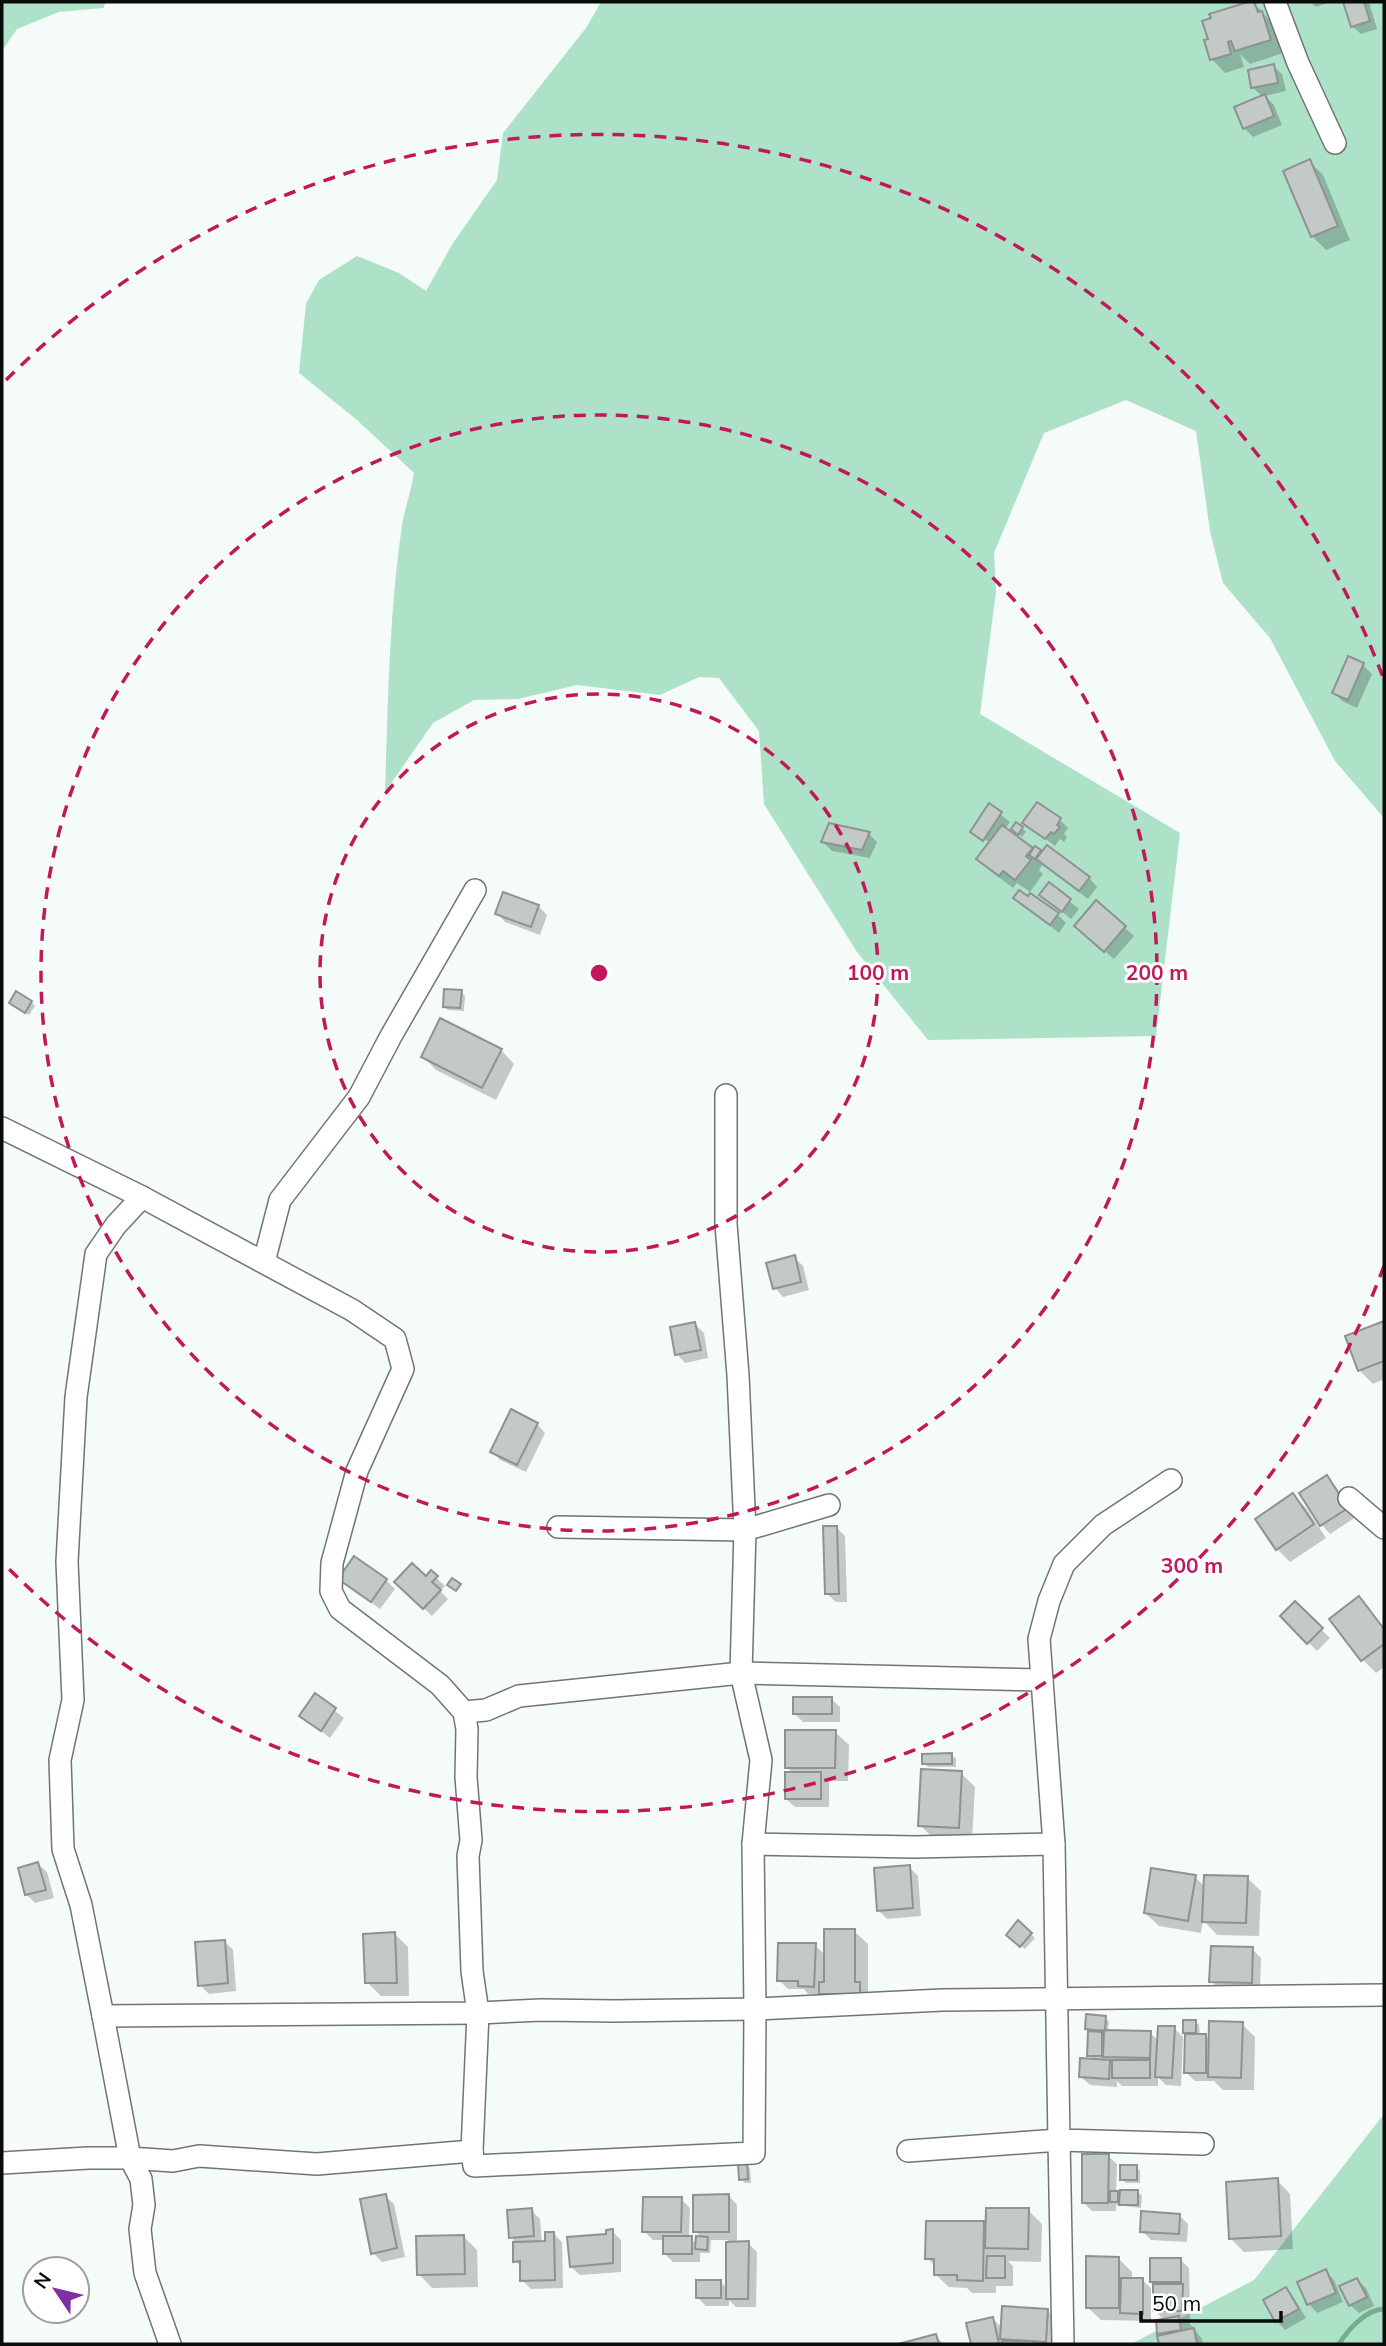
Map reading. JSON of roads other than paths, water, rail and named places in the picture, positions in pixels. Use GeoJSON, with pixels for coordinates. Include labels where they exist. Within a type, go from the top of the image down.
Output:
{"type":"FeatureCollection","features":[{"type":"Feature","properties":{"kind":"street"},"geometry":{"type":"LineString","coordinates":[[1275,2],[1298,63],[1335,143]]}},
{"type":"Feature","properties":{"kind":"street"},"geometry":{"type":"LineString","coordinates":[[264,1262],[280,1200],[359,1097],[475,890]]}},
{"type":"Feature","properties":{"kind":"street"},"geometry":{"type":"LineString","coordinates":[[2,1128],[142,1197],[264,1262],[352,1310],[395,1339],[403,1369],[357,1471],[332,1563],[331,1591],[340,1609],[440,1685],[464,1713],[467,1729],[466,1777],[471,1840],[468,1856],[472,1971],[478,2013],[472,2151],[474,2166],[754,2153],[754,1844],[761,1760],[741,1673],[745,1530],[738,1375],[726,1224],[726,1095]]}},
{"type":"Feature","properties":{"kind":"street"},"geometry":{"type":"LineString","coordinates":[[142,1197],[116,1225],[96,1254],[76,1396],[67,1562],[73,1700],[61,1760],[63,1849],[81,1905],[130,2158],[141,2179],[144,2205],[140,2229],[145,2273],[170,2344]]}},
{"type":"Feature","properties":{"kind":"street"},"geometry":{"type":"LineString","coordinates":[[1063,2344],[1054,1844],[1039,1639],[1049,1601],[1064,1564],[1103,1525],[1171,1480]]}},
{"type":"Feature","properties":{"kind":"street"},"geometry":{"type":"LineString","coordinates":[[1349,1498],[1384,1528]]}},
{"type":"Feature","properties":{"kind":"street"},"geometry":{"type":"LineString","coordinates":[[558,1527],[745,1530],[829,1505]]}},
{"type":"Feature","properties":{"kind":"street"},"geometry":{"type":"LineString","coordinates":[[464,1713],[486,1710],[519,1696],[741,1673],[1042,1680]]}},
{"type":"Feature","properties":{"kind":"street"},"geometry":{"type":"LineString","coordinates":[[754,1844],[915,1847],[1054,1844]]}},
{"type":"Feature","properties":{"kind":"street"},"geometry":{"type":"LineString","coordinates":[[103,2016],[755,2009],[942,2000],[1384,1995]]}},
{"type":"Feature","properties":{"kind":"street"},"geometry":{"type":"LineString","coordinates":[[908,2151],[1059,2140],[1203,2144]]}},
{"type":"Feature","properties":{"kind":"street"},"geometry":{"type":"LineString","coordinates":[[2,2163],[88,2158],[173,2161],[199,2156],[317,2164],[472,2151]]}},
{"type":"Feature","properties":{"kind":"waterway"},"geometry":{"type":"LineString","coordinates":[[1339,2344],[1364,2316],[1384,2309]]}}]}
